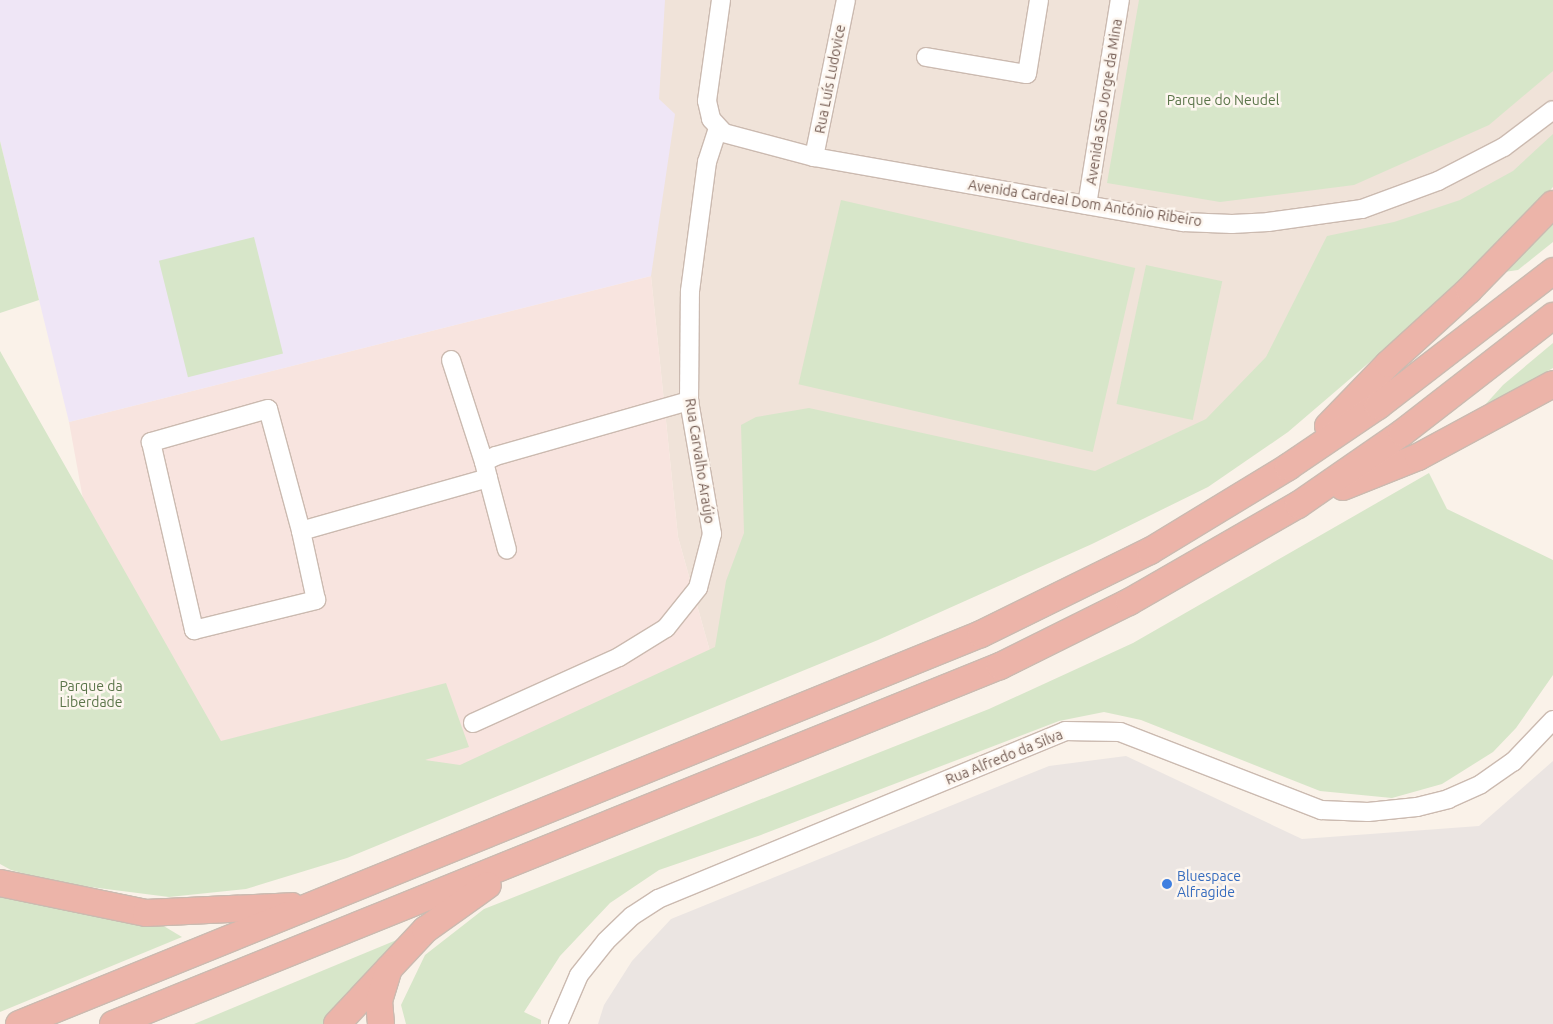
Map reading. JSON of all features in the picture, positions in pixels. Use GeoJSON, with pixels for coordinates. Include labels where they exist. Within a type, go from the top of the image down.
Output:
{"type":"FeatureCollection","features":[{"type":"Feature","properties":{"kind":"highway"},"geometry":{"type":"LineString","coordinates":[[1288,467],[1553,204]]}},
{"type":"Feature","properties":{"kind":"highway"},"geometry":{"type":"LineString","coordinates":[[19,1024],[981,634],[1150,551],[1288,467],[1378,406],[1553,271]]}},
{"type":"Feature","properties":{"kind":"highway"},"geometry":{"type":"LineString","coordinates":[[113,1024],[521,862],[1000,666],[1129,602],[1298,505],[1402,433],[1553,316]]}},
{"type":"Feature","properties":{"kind":"highway"},"geometry":{"type":"LineString","coordinates":[[1298,505],[1418,457],[1553,384]]}},
{"type":"Feature","properties":{"kind":"highway"},"geometry":{"type":"LineString","coordinates":[[337,1024],[391,962],[425,930],[521,862]]}},
{"type":"Feature","properties":{"kind":"highway"},"geometry":{"type":"LineString","coordinates":[[0,883],[146,913],[310,906]]}},
{"type":"Feature","properties":{"kind":"highway"},"geometry":{"type":"LineString","coordinates":[[381,1024],[379,1001],[391,962]]}},
{"type":"Feature","properties":{"kind":"street","name":"Rua Luís Ludovice"},"geometry":{"type":"LineString","coordinates":[[814,158],[846,0]]}},
{"type":"Feature","properties":{"kind":"street"},"geometry":{"type":"LineString","coordinates":[[926,57],[1027,74],[1038,0]]}},
{"type":"Feature","properties":{"kind":"street","name":"Avenida São Jorge da Mina"},"geometry":{"type":"LineString","coordinates":[[1087,205],[1120,0]]}},
{"type":"Feature","properties":{"kind":"street"},"geometry":{"type":"LineString","coordinates":[[717,4],[708,101],[711,119],[718,128]]}},
{"type":"Feature","properties":{"kind":"street","name":"Avenida Cardeal Dom António Ribeiro"},"geometry":{"type":"LineString","coordinates":[[718,128],[734,137],[814,158],[1182,222],[1232,224],[1302,219],[1362,209],[1446,177],[1504,147],[1553,110]]}},
{"type":"Feature","properties":{"kind":"street","name":"Rua Carvalho Araújo"},"geometry":{"type":"LineString","coordinates":[[473,723],[627,652],[666,628],[698,588],[712,534],[689,402],[690,292],[707,162],[718,128]]}},
{"type":"Feature","properties":{"kind":"street"},"geometry":{"type":"LineString","coordinates":[[451,360],[486,470],[507,550]]}},
{"type":"Feature","properties":{"kind":"street"},"geometry":{"type":"LineString","coordinates":[[301,532],[486,470],[524,448],[689,402]]}},
{"type":"Feature","properties":{"kind":"street"},"geometry":{"type":"LineString","coordinates":[[268,409],[301,532],[316,600],[194,630],[151,442],[268,409]]}},
{"type":"Feature","properties":{"kind":"street","name":"Rua Alfredo da Silva"},"geometry":{"type":"LineString","coordinates":[[558,1024],[579,976],[606,940],[632,916],[658,898],[1065,731],[1120,732],[1320,810],[1368,812],[1424,805],[1448,799],[1481,784],[1513,762],[1553,720]]}},
{"type":"Feature","properties":{"kind":"shaded area"},"geometry":{"type":"Polygon","coordinates":[[[0,0],[665,0],[659,99],[675,114],[651,276],[69,422],[0,141],[0,0]]]}},
{"type":"Feature","properties":{"kind":"shaded area"},"geometry":{"type":"Polygon","coordinates":[[[605,0],[1553,0],[1553,173],[1281,403],[716,673],[678,537],[651,276],[635,231],[605,0]]]}},
{"type":"Feature","properties":{"kind":"shaded area"},"geometry":{"type":"Polygon","coordinates":[[[651,276],[678,537],[716,673],[406,821],[147,852],[69,422],[651,276]]]}},
{"type":"Feature","properties":{"kind":"shaded area"},"geometry":{"type":"Polygon","coordinates":[[[1126,756],[1302,839],[1479,826],[1553,761],[1553,1024],[598,1024],[604,1005],[632,961],[671,919],[1049,766],[1126,756]]]}},
{"type":"Feature","properties":{"kind":"green space","name":"Parque do Neudel"},"geometry":{"type":"Polygon","coordinates":[[[1139,0],[1553,0],[1553,71],[1489,125],[1354,185],[1220,202],[1107,183],[1139,0]]]}},
{"type":"Feature","properties":{"kind":"green space","name":"Parque da Liberdade"},"geometry":{"type":"Polygon","coordinates":[[[1553,134],[1553,187],[1476,271],[1288,432],[1208,487],[1092,544],[878,640],[347,858],[246,889],[169,897],[59,883],[11,870],[0,864],[0,351],[221,741],[446,683],[469,747],[425,760],[460,765],[715,647],[726,581],[744,533],[741,425],[756,417],[809,408],[1095,471],[1206,419],[1266,357],[1327,236],[1394,222],[1460,200],[1513,171],[1553,134]]]}},
{"type":"Feature","properties":{"kind":"green space"},"geometry":{"type":"Polygon","coordinates":[[[0,141],[39,300],[0,313],[0,141]]]}},
{"type":"Feature","properties":{"kind":"green space"},"geometry":{"type":"Polygon","coordinates":[[[841,200],[1135,268],[1093,452],[798,384],[841,200]]]}},
{"type":"Feature","properties":{"kind":"green space"},"geometry":{"type":"Polygon","coordinates":[[[1553,221],[1553,242],[1518,270],[1504,272],[1553,221]]]}},
{"type":"Feature","properties":{"kind":"green space"},"geometry":{"type":"Polygon","coordinates":[[[254,237],[283,353],[188,377],[159,261],[254,237]]]}},
{"type":"Feature","properties":{"kind":"green space"},"geometry":{"type":"Polygon","coordinates":[[[1146,265],[1222,281],[1193,420],[1116,404],[1146,265]]]}},
{"type":"Feature","properties":{"kind":"green space"},"geometry":{"type":"Polygon","coordinates":[[[1553,343],[1553,368],[1484,406],[1503,385],[1553,343]]]}},
{"type":"Feature","properties":{"kind":"green space"},"geometry":{"type":"Polygon","coordinates":[[[1429,473],[1447,509],[1553,560],[1553,675],[1516,728],[1493,752],[1442,784],[1392,798],[1320,791],[1141,720],[1104,712],[1059,721],[761,835],[659,870],[610,903],[560,956],[524,1012],[541,1020],[541,1024],[406,1024],[401,1005],[425,955],[484,909],[989,709],[1133,643],[1429,473]]]}},
{"type":"Feature","properties":{"kind":"green space"},"geometry":{"type":"Polygon","coordinates":[[[0,889],[21,899],[79,913],[162,925],[182,937],[0,1012],[0,889]]]}},
{"type":"Feature","properties":{"kind":"green space"},"geometry":{"type":"Polygon","coordinates":[[[399,939],[324,1024],[194,1024],[399,939]]]}},
{"type":"Feature","properties":{"kind":"place","name":"Bluespace Alfragide"},"geometry":{"type":"Point","coordinates":[1167,884]}}]}
